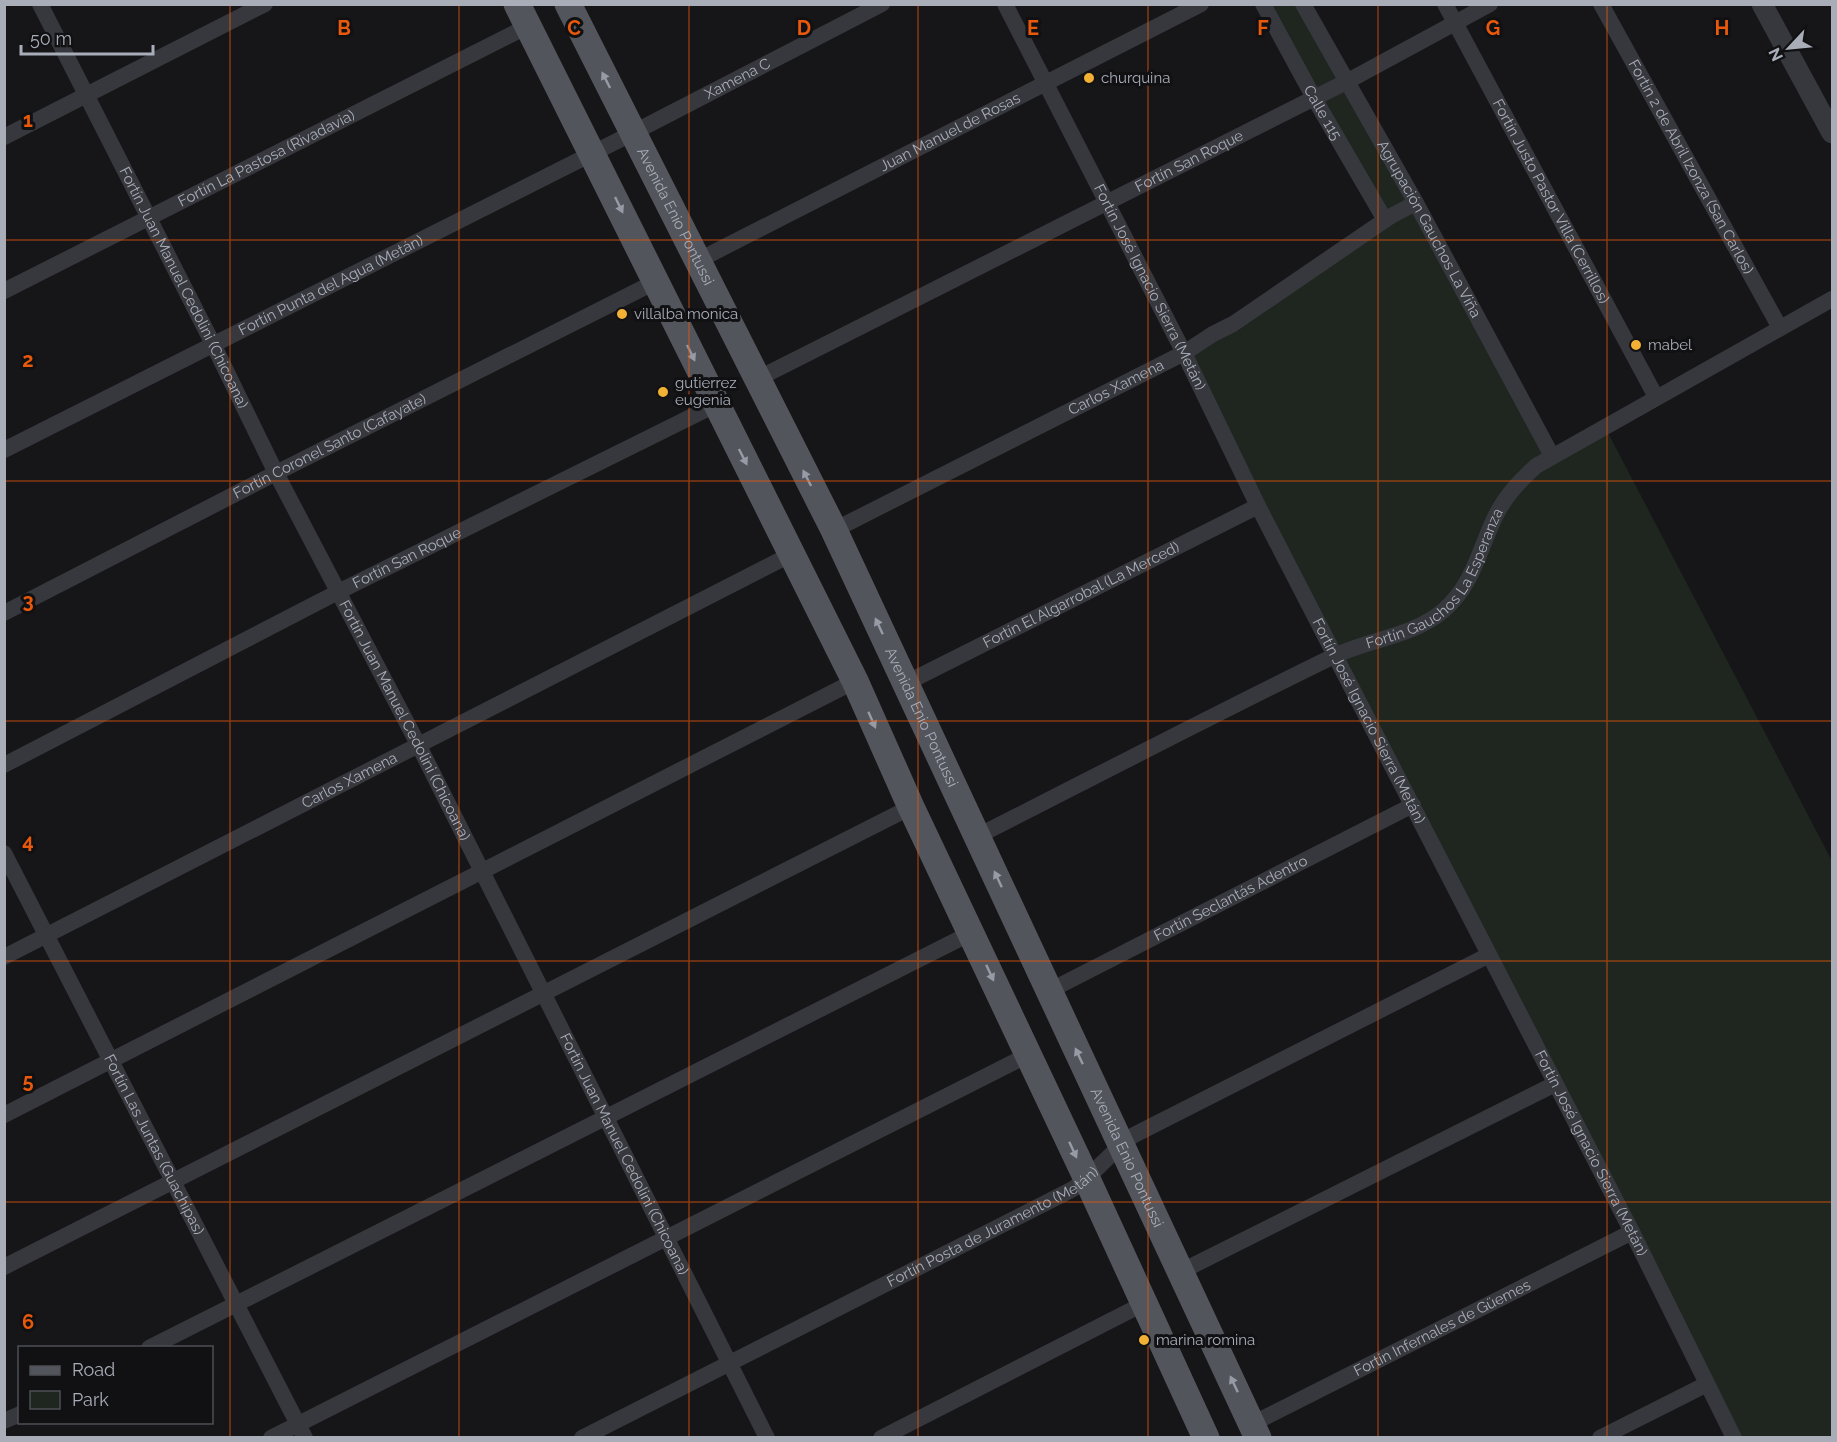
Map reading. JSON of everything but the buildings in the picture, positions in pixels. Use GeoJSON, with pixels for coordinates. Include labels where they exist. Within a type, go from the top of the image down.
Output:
{"type":"FeatureCollection","features":[{"type":"Feature","properties":{"kind":"main road","name":"Avenida Enio Pontussi"},"geometry":{"type":"LineString","coordinates":[[568,4],[834,530],[1255,1431]]}},
{"type":"Feature","properties":{"kind":"main road"},"geometry":{"type":"LineString","coordinates":[[523,15],[855,681],[911,807],[1087,1179],[1200,1436]]}},
{"type":"Feature","properties":{"kind":"street","name":"Fortín Juan Manuel Cedolini (Chicoana)"},"geometry":{"type":"LineString","coordinates":[[40,4],[276,473],[419,746],[544,992],[767,1437]]}},
{"type":"Feature","properties":{"kind":"street"},"geometry":{"type":"LineString","coordinates":[[4,136],[265,4]]}},
{"type":"Feature","properties":{"kind":"street","name":"Xamena C"},"geometry":{"type":"LineString","coordinates":[[593,153],[882,4]]}},
{"type":"Feature","properties":{"kind":"street","name":"Fortín José Ignacio Sierra (Metán)"},"geometry":{"type":"LineString","coordinates":[[1005,4],[1184,353],[1258,506],[1632,1232],[1734,1437]]}},
{"type":"Feature","properties":{"kind":"street","name":"Juan Manuel de Rosas"},"geometry":{"type":"LineString","coordinates":[[698,261],[1201,4]]}},
{"type":"Feature","properties":{"kind":"street","name":"Calle 115"},"geometry":{"type":"LineString","coordinates":[[1263,4],[1314,98],[1385,220]]}},
{"type":"Feature","properties":{"kind":"street","name":"Agrupación Gauchos La Viña"},"geometry":{"type":"LineString","coordinates":[[1304,4],[1416,203],[1552,456]]}},
{"type":"Feature","properties":{"kind":"street","name":"Fortín Justo Pastor Villa (Cerrillos)"},"geometry":{"type":"LineString","coordinates":[[1445,4],[1656,397]]}},
{"type":"Feature","properties":{"kind":"street","name":"Fortín San Roque"},"geometry":{"type":"LineString","coordinates":[[757,379],[1348,81],[1491,4]]}},
{"type":"Feature","properties":{"kind":"street","name":"Fortín 2 de Abril Izonza (San Carlos)"},"geometry":{"type":"LineString","coordinates":[[1600,4],[1780,328]]}},
{"type":"Feature","properties":{"kind":"street"},"geometry":{"type":"LineString","coordinates":[[1762,4],[1833,133]]}},
{"type":"Feature","properties":{"kind":"street","name":"Fortín La Pastosa (Rivadavia)"},"geometry":{"type":"LineString","coordinates":[[4,291],[148,217],[523,15]]}},
{"type":"Feature","properties":{"kind":"street","name":"Fortín Punta del Agua (Metán)"},"geometry":{"type":"LineString","coordinates":[[4,450],[593,153]]}},
{"type":"Feature","properties":{"kind":"street","name":"Carlos Xamena"},"geometry":{"type":"LineString","coordinates":[[834,530],[1184,353],[1233,324],[1385,220],[1416,203]]}},
{"type":"Feature","properties":{"kind":"street","name":"Fortín Coronel Santo (Cafayate)"},"geometry":{"type":"LineString","coordinates":[[4,613],[657,281]]}},
{"type":"Feature","properties":{"kind":"street","name":"Fortín Gauchos La Esperanza"},"geometry":{"type":"LineString","coordinates":[[978,836],[1335,655],[1406,631],[1428,621],[1455,601],[1467,584],[1495,516],[1507,495],[1536,466],[1833,299]]}},
{"type":"Feature","properties":{"kind":"street","name":"Fortín San Roque"},"geometry":{"type":"LineString","coordinates":[[4,765],[338,592],[717,404]]}},
{"type":"Feature","properties":{"kind":"street","name":"Fortín El Algarrobal (La Merced)"},"geometry":{"type":"LineString","coordinates":[[906,683],[1258,506]]}},
{"type":"Feature","properties":{"kind":"street","name":"Carlos Xamena"},"geometry":{"type":"LineString","coordinates":[[4,957],[792,554]]}},
{"type":"Feature","properties":{"kind":"street"},"geometry":{"type":"LineString","coordinates":[[4,1115],[855,681]]}},
{"type":"Feature","properties":{"kind":"street","name":"Fortín Seclantás Adentro"},"geometry":{"type":"LineString","coordinates":[[1049,991],[1413,805]]}},
{"type":"Feature","properties":{"kind":"street"},"geometry":{"type":"LineString","coordinates":[[4,1268],[911,807]]}},
{"type":"Feature","properties":{"kind":"street","name":"Fortín Las Juntas (Guachipas)"},"geometry":{"type":"LineString","coordinates":[[4,854],[302,1430]]}},
{"type":"Feature","properties":{"kind":"street"},"geometry":{"type":"LineString","coordinates":[[151,1346],[971,933]]}},
{"type":"Feature","properties":{"kind":"street","name":"Fortín Posta de Juramento (Metán)"},"geometry":{"type":"LineString","coordinates":[[582,1437],[1063,1194],[1087,1179],[1121,1144],[1134,1135],[1489,955]]}},
{"type":"Feature","properties":{"kind":"street"},"geometry":{"type":"LineString","coordinates":[[271,1437],[302,1430],[667,1239],[1028,1055]]}},
{"type":"Feature","properties":{"kind":"street"},"geometry":{"type":"LineString","coordinates":[[1182,1271],[1555,1084]]}},
{"type":"Feature","properties":{"kind":"street","name":"Fortín Infernales de Güemes"},"geometry":{"type":"LineString","coordinates":[[1255,1431],[1632,1232]]}},
{"type":"Feature","properties":{"kind":"street"},"geometry":{"type":"LineString","coordinates":[[881,1437],[1143,1304]]}},
{"type":"Feature","properties":{"kind":"street"},"geometry":{"type":"LineString","coordinates":[[1600,1437],[1707,1384]]}},
{"type":"Feature","properties":{"kind":"street"},"geometry":{"type":"LineString","coordinates":[[4,1421],[18,1415]]}},
{"type":"Feature","properties":{"kind":"green space"},"geometry":{"type":"Polygon","coordinates":[[[1264,5],[1302,5],[1554,457],[1606,429],[1832,861],[1832,1437],[1741,1437],[1188,353],[1386,225],[1264,5]]]}},
{"type":"Feature","properties":{"kind":"place","name":"churquina"},"geometry":{"type":"Point","coordinates":[1089,78]}},
{"type":"Feature","properties":{"kind":"place","name":"villalba monica"},"geometry":{"type":"Point","coordinates":[622,314]}},
{"type":"Feature","properties":{"kind":"place","name":"mabel"},"geometry":{"type":"Point","coordinates":[1636,345]}},
{"type":"Feature","properties":{"kind":"place","name":"gutierrez eugenia"},"geometry":{"type":"Point","coordinates":[663,392]}},
{"type":"Feature","properties":{"kind":"place","name":"marina romina"},"geometry":{"type":"Point","coordinates":[1144,1340]}}]}
